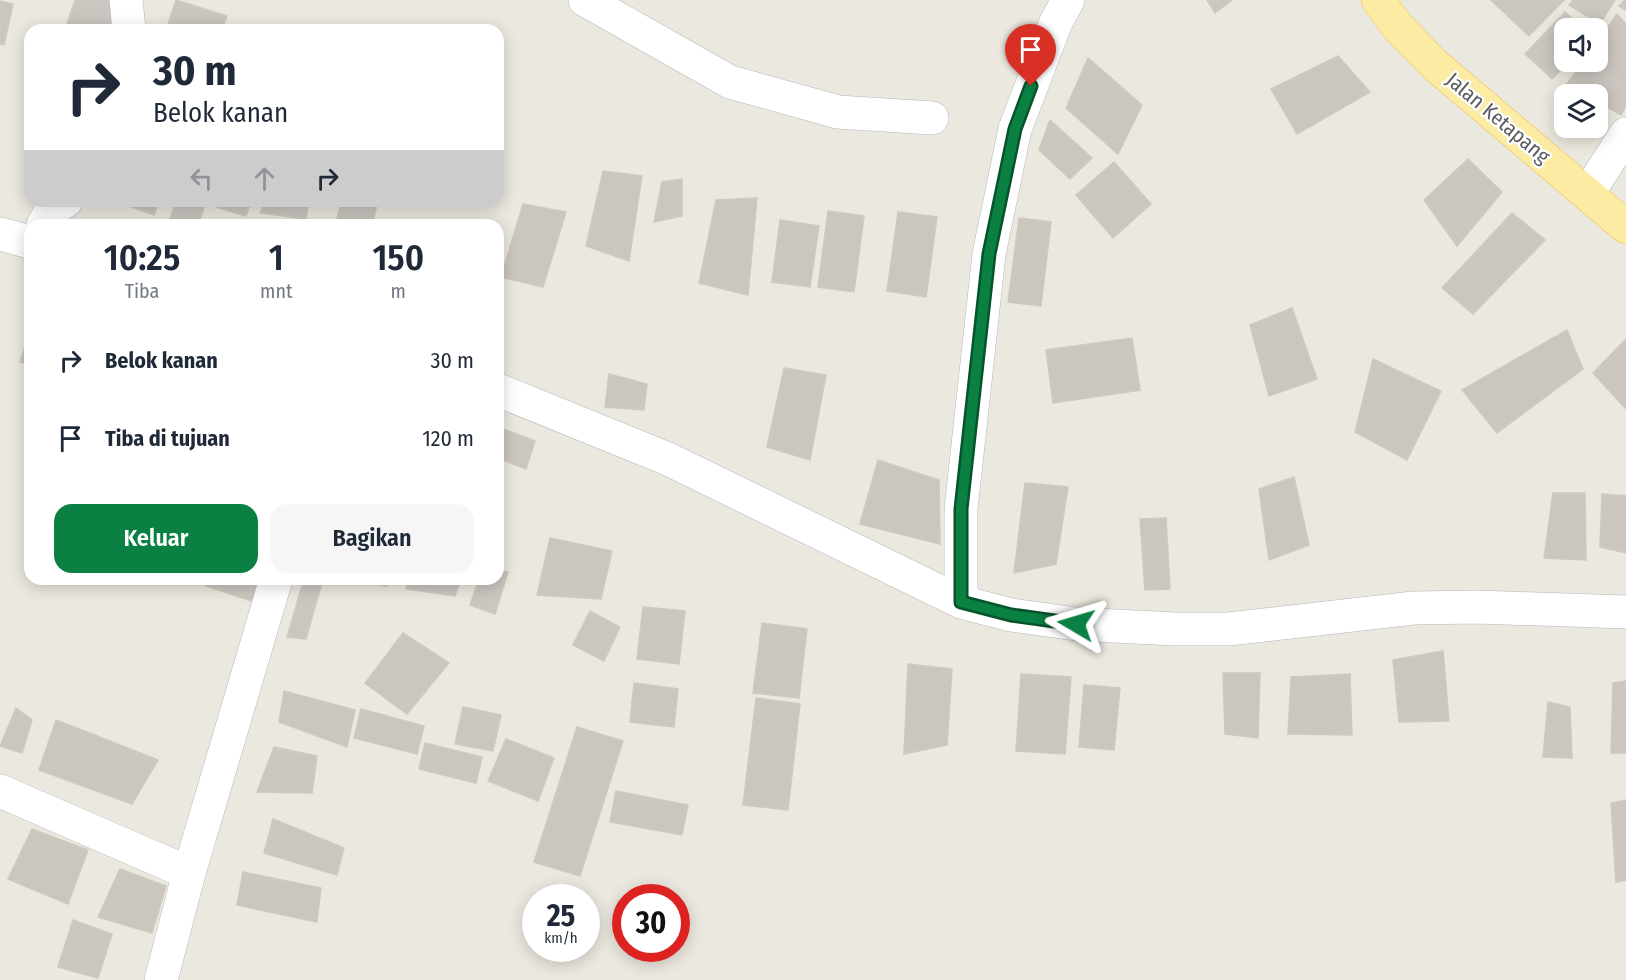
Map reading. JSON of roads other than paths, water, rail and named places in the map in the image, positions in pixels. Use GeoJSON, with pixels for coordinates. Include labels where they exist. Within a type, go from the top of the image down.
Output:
{"type":"FeatureCollection","features":[{"type":"Feature","properties":{"kind":"main road","name":"Jalan Ketapang"},"geometry":{"type":"LineString","coordinates":[[1378,0],[1398,27],[1434,64],[1626,227]]}},
{"type":"Feature","properties":{"kind":"street"},"geometry":{"type":"LineString","coordinates":[[126,0],[128,24]]}},
{"type":"Feature","properties":{"kind":"street"},"geometry":{"type":"LineString","coordinates":[[585,0],[730,82],[838,112],[932,118]]}},
{"type":"Feature","properties":{"kind":"street"},"geometry":{"type":"LineString","coordinates":[[961,602],[961,509],[989,254],[1015,129],[1056,22],[1068,0]]}},
{"type":"Feature","properties":{"kind":"street"},"geometry":{"type":"LineString","coordinates":[[1588,193],[1626,134]]}},
{"type":"Feature","properties":{"kind":"street"},"geometry":{"type":"LineString","coordinates":[[46,219],[56,207]]}},
{"type":"Feature","properties":{"kind":"street"},"geometry":{"type":"LineString","coordinates":[[0,234],[24,240]]}},
{"type":"Feature","properties":{"kind":"street"},"geometry":{"type":"LineString","coordinates":[[504,392],[668,459],[961,602],[1011,615],[1076,624],[1229,629],[1414,608],[1477,607],[1626,612]]}},
{"type":"Feature","properties":{"kind":"street"},"geometry":{"type":"LineString","coordinates":[[161,980],[189,873],[274,585]]}},
{"type":"Feature","properties":{"kind":"street"},"geometry":{"type":"LineString","coordinates":[[0,791],[189,873]]}}]}
